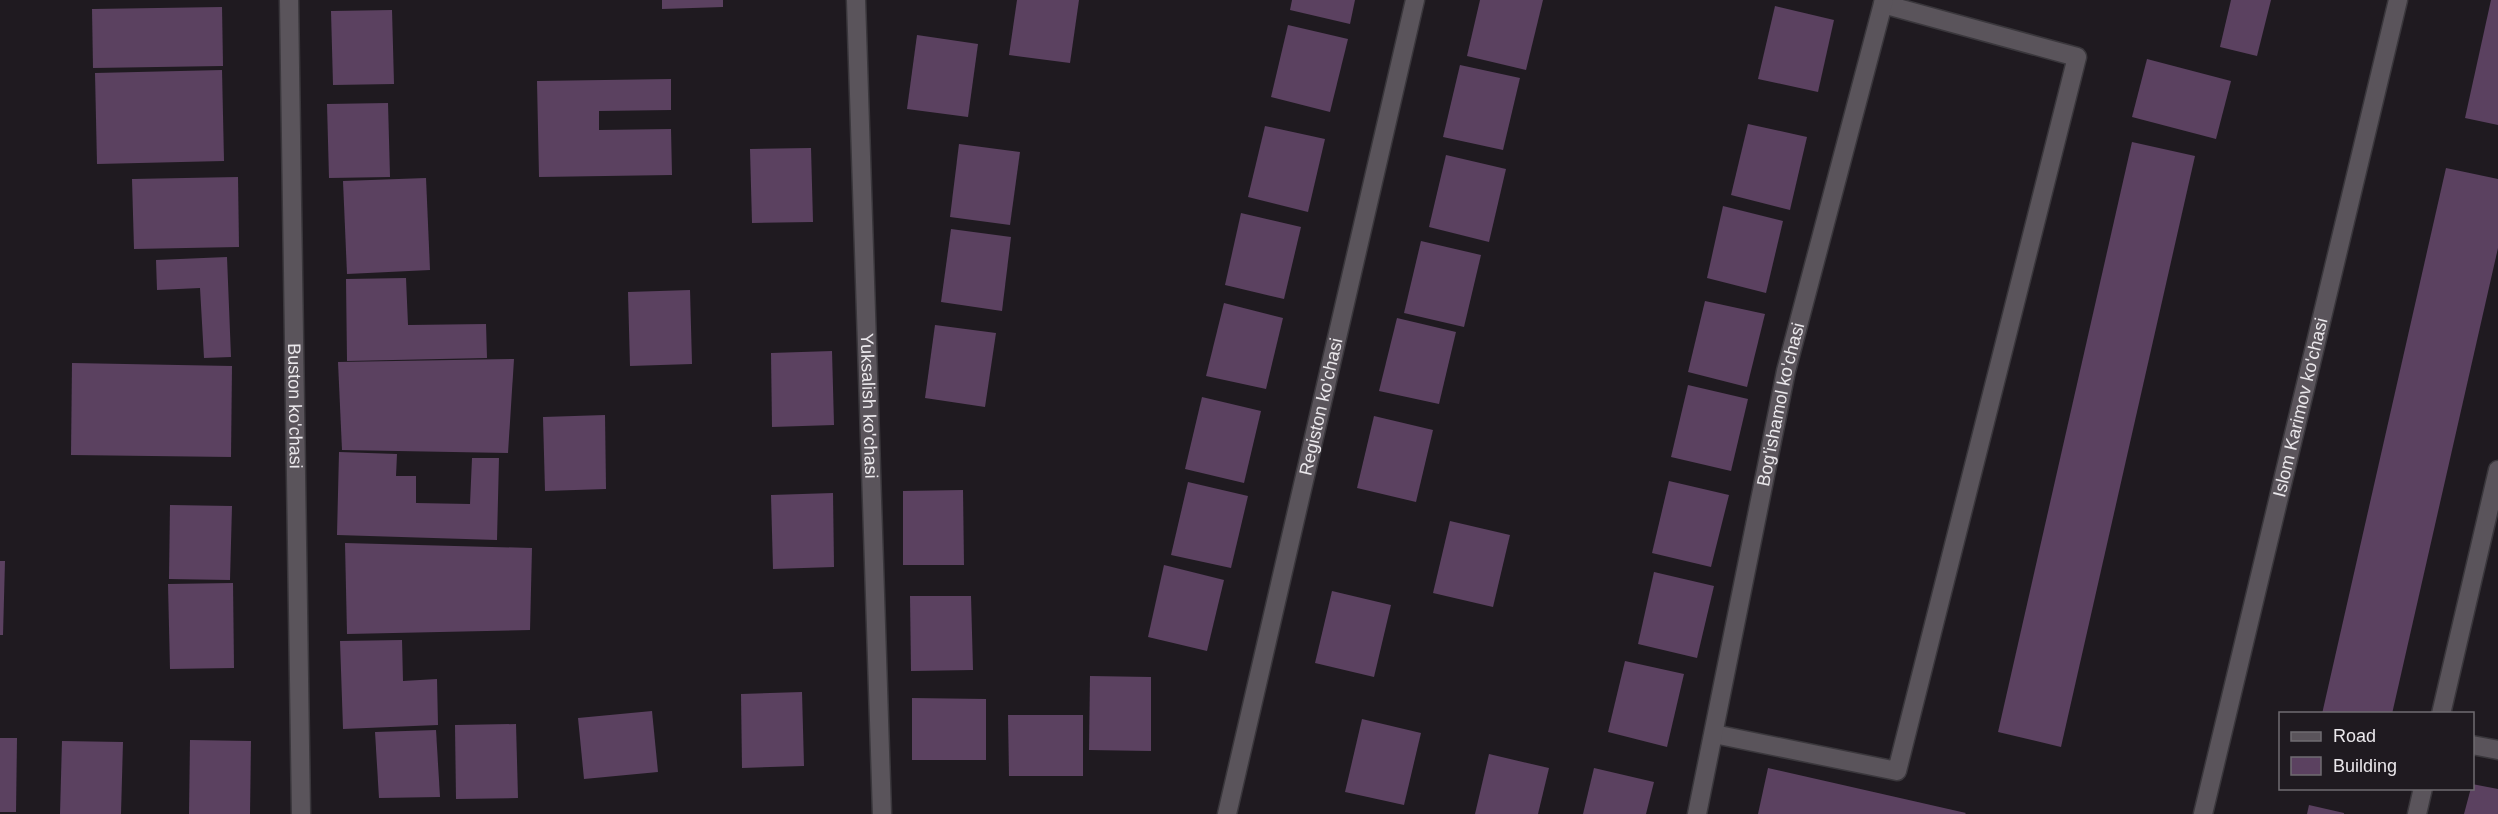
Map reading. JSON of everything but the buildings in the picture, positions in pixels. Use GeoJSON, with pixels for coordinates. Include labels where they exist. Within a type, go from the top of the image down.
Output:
{"type":"FeatureCollection","features":[{"type":"Feature","properties":{"kind":"street","name":"Buston ko'chasi"},"geometry":{"type":"LineString","coordinates":[[289,0],[301,814]]}},
{"type":"Feature","properties":{"kind":"street","name":"Yuksalish ko'chasi"},"geometry":{"type":"LineString","coordinates":[[856,0],[882,814]]}},
{"type":"Feature","properties":{"kind":"street","name":"Registon ko'chasi"},"geometry":{"type":"LineString","coordinates":[[1227,814],[1415,0]]}},
{"type":"Feature","properties":{"kind":"street","name":"Islom Karimov ko'chasi"},"geometry":{"type":"LineString","coordinates":[[2203,814],[2398,0]]}},
{"type":"Feature","properties":{"kind":"street","name":"Bog'ishamol ko'chasi"},"geometry":{"type":"LineString","coordinates":[[1697,814],[1786,371],[1883,2]]}},
{"type":"Feature","properties":{"kind":"street"},"geometry":{"type":"LineString","coordinates":[[1714,734],[1897,771],[2077,57],[1883,2]]}},
{"type":"Feature","properties":{"kind":"street"},"geometry":{"type":"LineString","coordinates":[[2441,712],[2498,470]]}},
{"type":"Feature","properties":{"kind":"street"},"geometry":{"type":"LineString","coordinates":[[2474,745],[2498,750]]}},
{"type":"Feature","properties":{"kind":"street"},"geometry":{"type":"LineString","coordinates":[[2417,814],[2423,790]]}}]}
